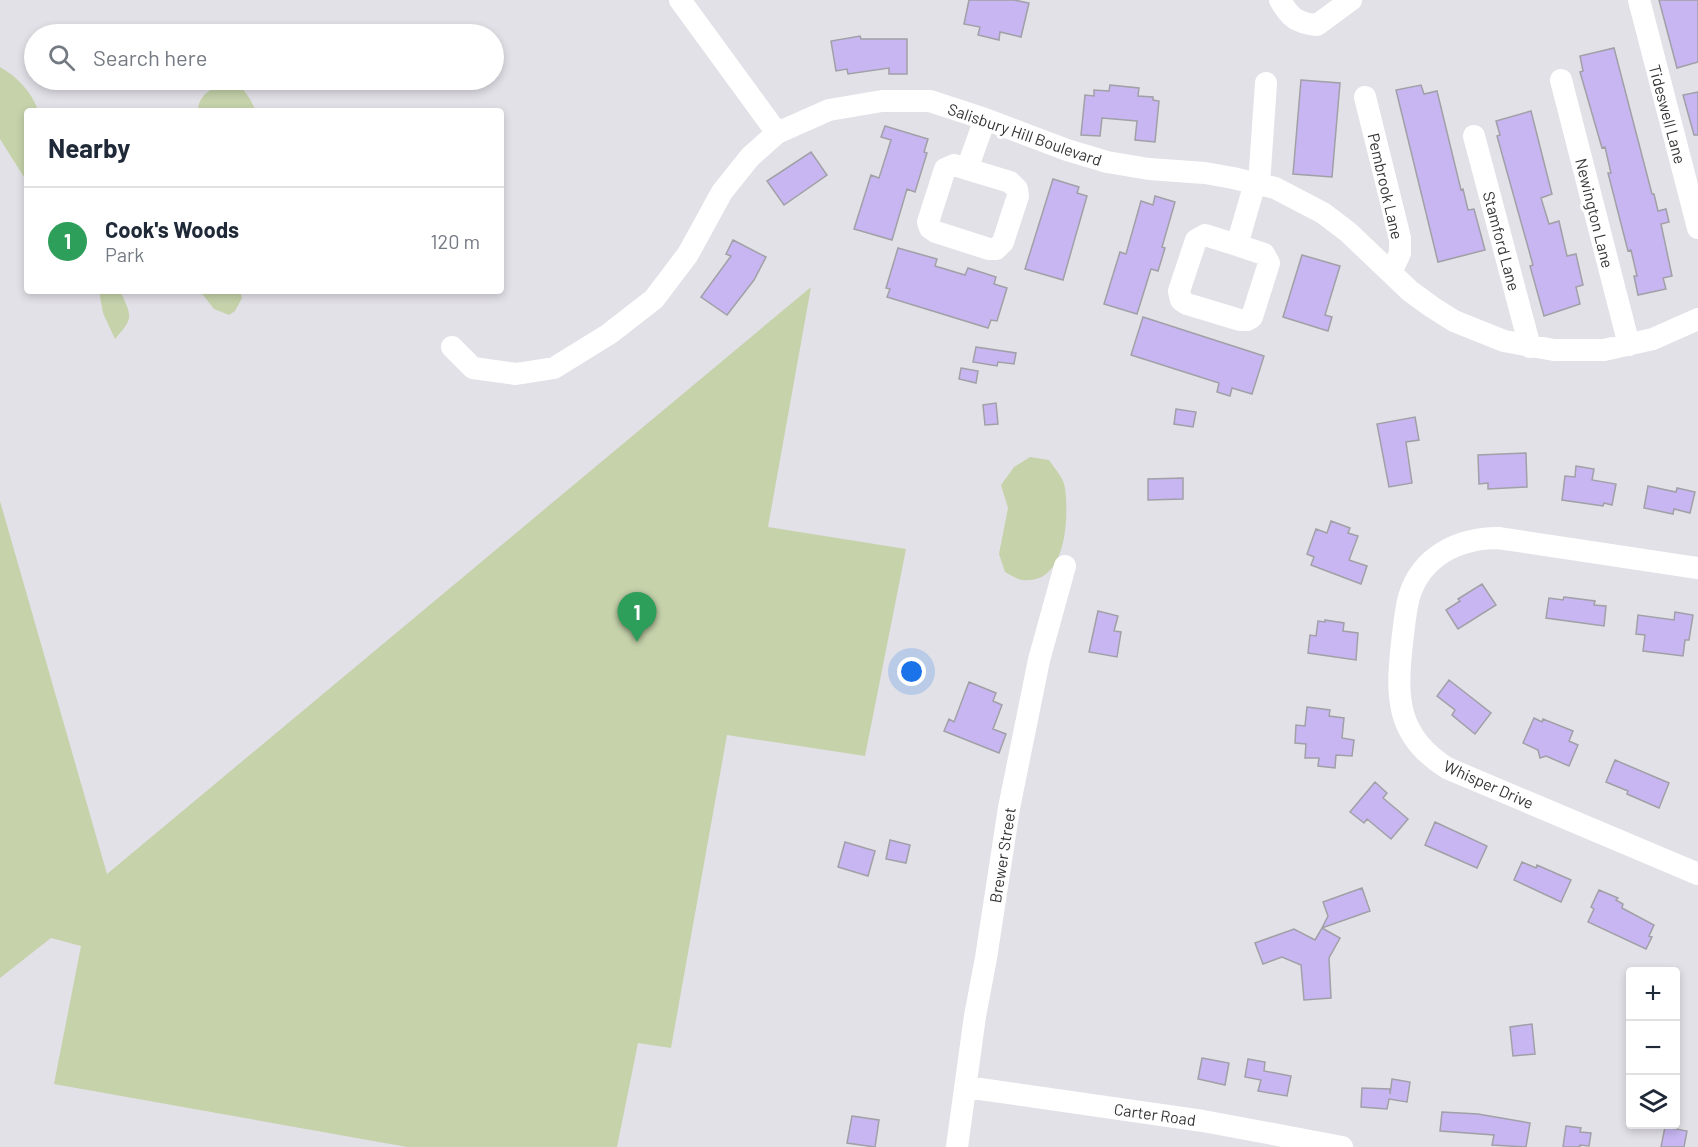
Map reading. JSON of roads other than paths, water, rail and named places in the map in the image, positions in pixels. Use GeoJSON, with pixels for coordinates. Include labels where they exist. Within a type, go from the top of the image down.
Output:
{"type":"FeatureCollection","features":[{"type":"Feature","properties":{"kind":"street"},"geometry":{"type":"LineString","coordinates":[[680,0],[777,133]]}},
{"type":"Feature","properties":{"kind":"street"},"geometry":{"type":"LineString","coordinates":[[1280,0],[1286,11],[1301,23],[1317,25],[1351,0]]}},
{"type":"Feature","properties":{"kind":"street","name":"Tideswell Lane"},"geometry":{"type":"LineString","coordinates":[[1639,0],[1698,228]]}},
{"type":"Feature","properties":{"kind":"street","name":"Newington Lane"},"geometry":{"type":"LineString","coordinates":[[1561,80],[1629,345]]}},
{"type":"Feature","properties":{"kind":"street"},"geometry":{"type":"LineString","coordinates":[[1237,245],[1257,183],[1266,82]]}},
{"type":"Feature","properties":{"kind":"street","name":"Pembrook Lane"},"geometry":{"type":"LineString","coordinates":[[1365,98],[1400,238],[1400,253],[1391,273]]}},
{"type":"Feature","properties":{"kind":"street","name":"Salisbury Hill Boulevard"},"geometry":{"type":"LineString","coordinates":[[452,347],[473,368],[516,374],[554,368],[609,334],[654,299],[688,254],[722,192],[750,157],[777,133],[829,110],[882,100],[930,101],[1107,162],[1149,169],[1205,173],[1257,183],[1296,198],[1323,213],[1369,250],[1391,273],[1432,307],[1454,321],[1487,335],[1530,347],[1579,351],[1629,345],[1676,330],[1698,319]]}},
{"type":"Feature","properties":{"kind":"street"},"geometry":{"type":"LineString","coordinates":[[967,169],[985,119]]}},
{"type":"Feature","properties":{"kind":"street","name":"Stamford Lane"},"geometry":{"type":"LineString","coordinates":[[1474,136],[1530,347]]}},
{"type":"Feature","properties":{"kind":"street","name":"Whisper Drive"},"geometry":{"type":"LineString","coordinates":[[1698,568],[1498,538],[1475,539],[1453,545],[1434,558],[1414,585],[1406,611],[1398,678],[1400,700],[1411,734],[1419,745],[1447,768],[1698,874]]}},
{"type":"Feature","properties":{"kind":"street","name":"Brewer Street"},"geometry":{"type":"LineString","coordinates":[[957,1147],[975,1016],[1009,808],[1039,660],[1065,566]]}},
{"type":"Feature","properties":{"kind":"street","name":"Carter Road"},"geometry":{"type":"LineString","coordinates":[[966,1087],[1203,1121],[1342,1147]]}},
{"type":"Feature","properties":{"kind":"place","name":"Cook's Woods"},"geometry":{"type":"Point","coordinates":[637,642]}}]}
